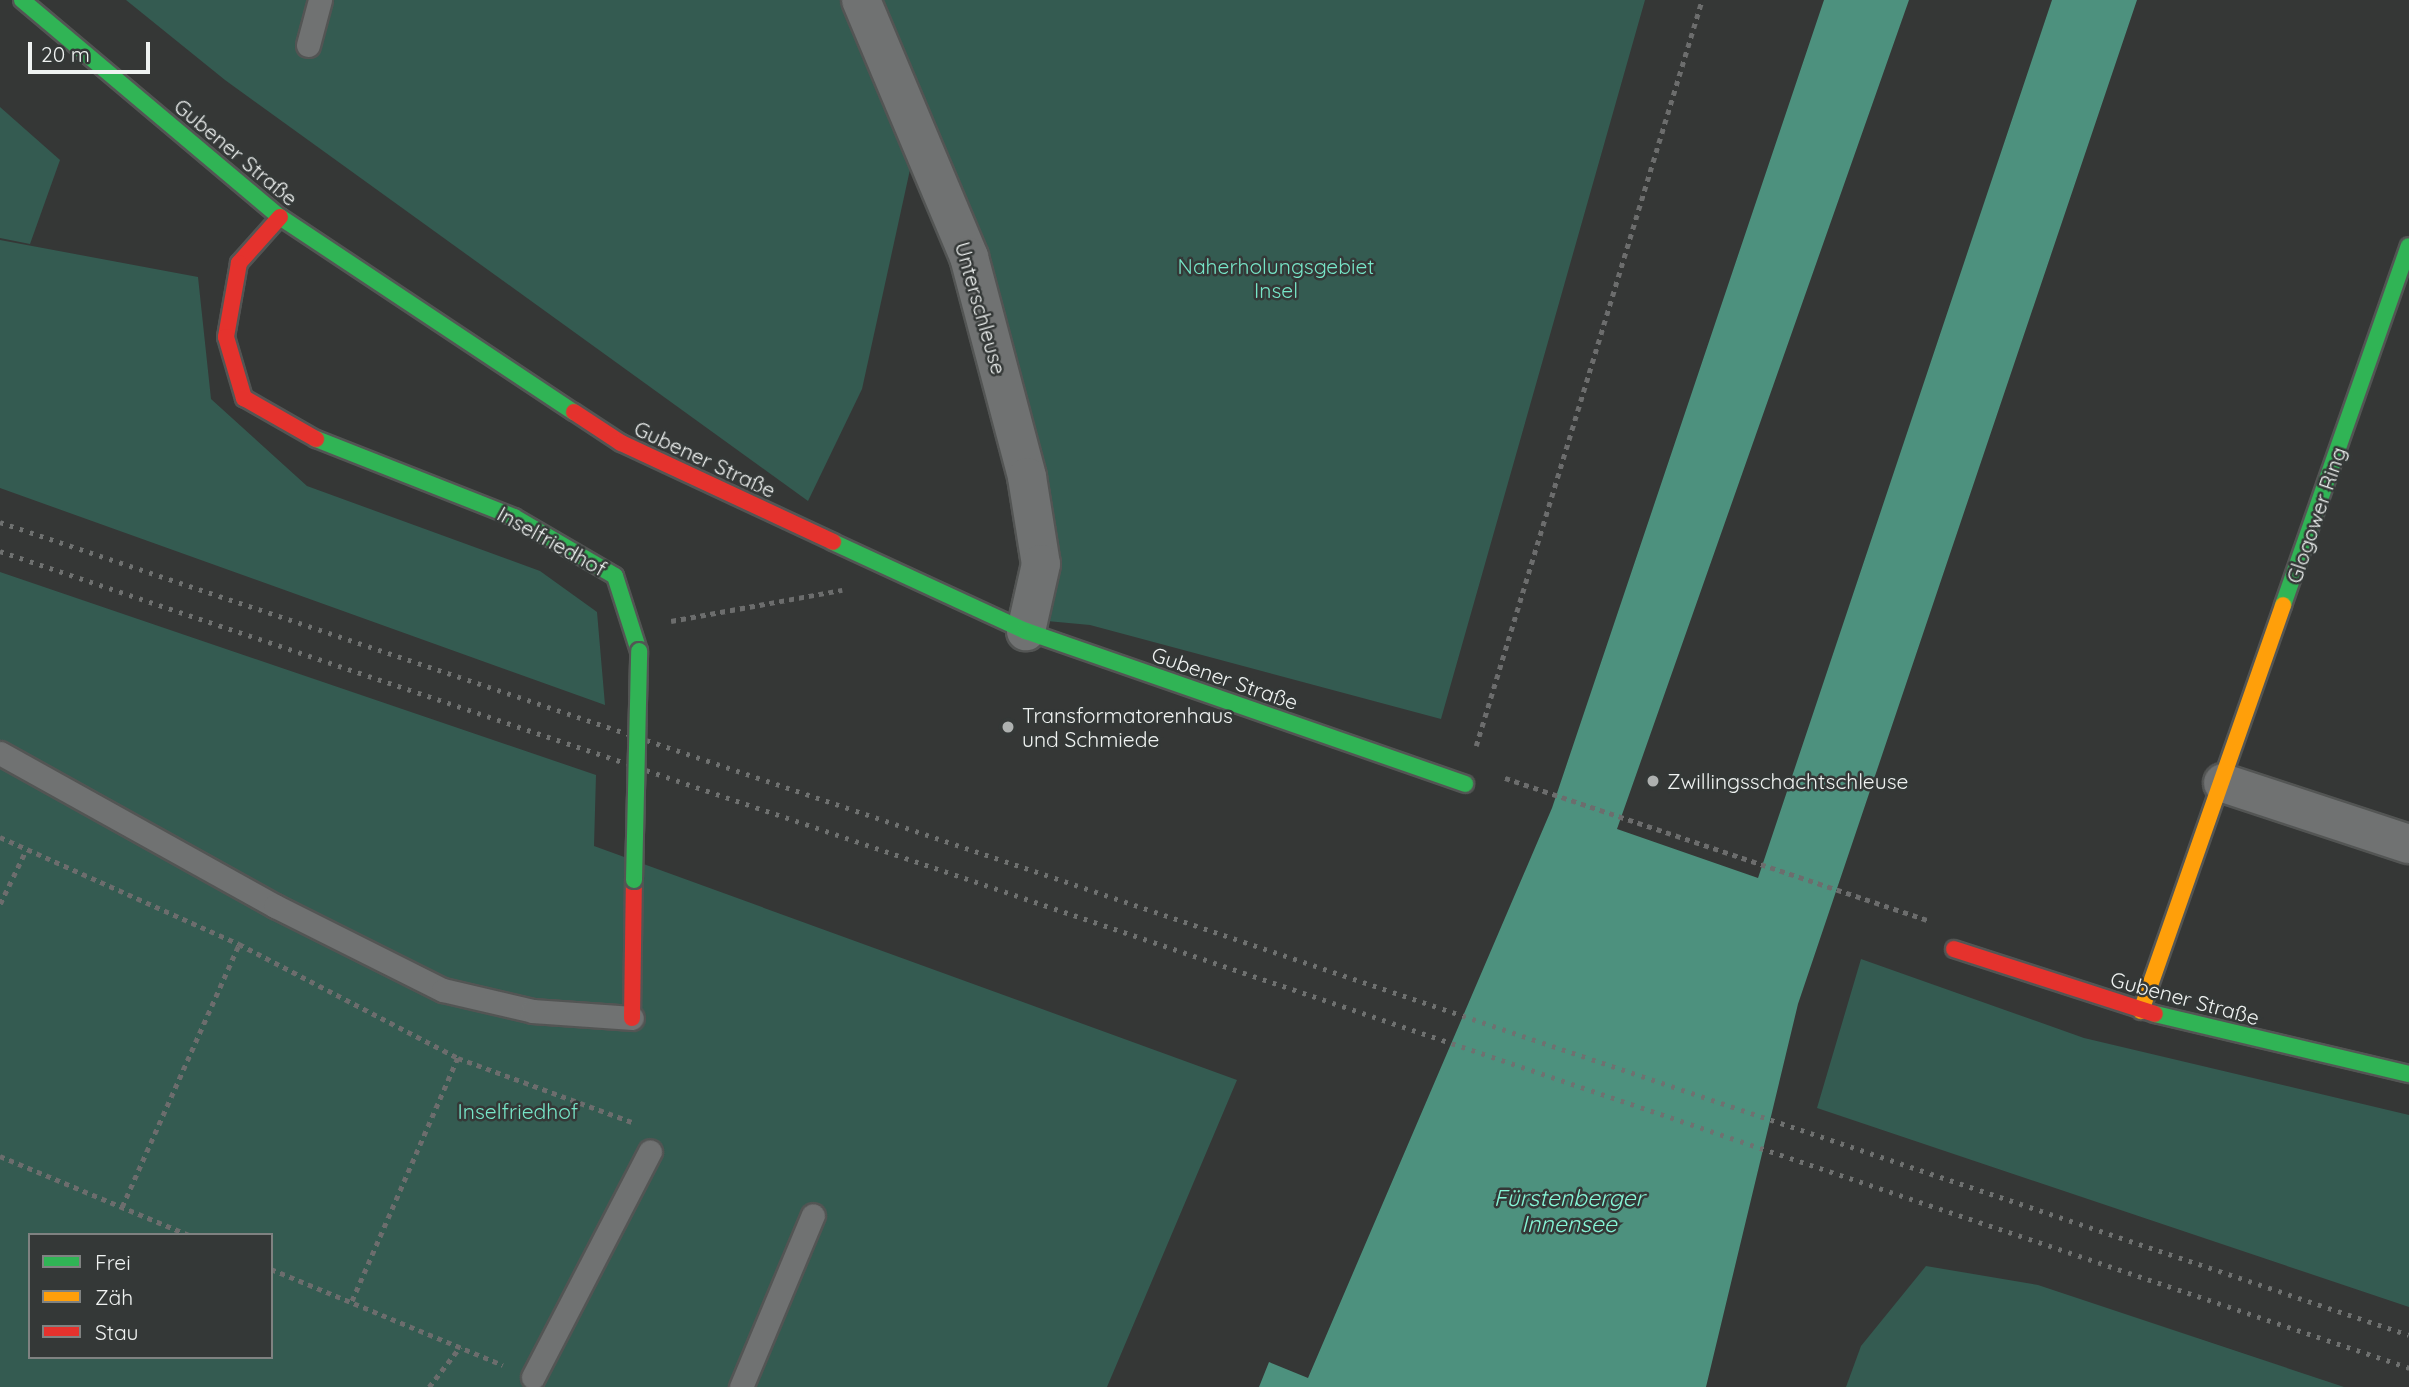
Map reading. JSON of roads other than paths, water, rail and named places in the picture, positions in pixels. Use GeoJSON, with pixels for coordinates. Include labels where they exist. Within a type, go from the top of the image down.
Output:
{"type":"FeatureCollection","features":[{"type":"Feature","properties":{"kind":"main road","name":"Gubener Straße"},"geometry":{"type":"LineString","coordinates":[[22,0],[280,217],[621,443],[1026,631],[1465,784]]}},
{"type":"Feature","properties":{"kind":"main road","name":"Inselfriedhof"},"geometry":{"type":"LineString","coordinates":[[280,217],[239,263],[226,337],[244,398],[316,439],[537,530],[615,576],[636,625],[639,650],[632,1018]]}},
{"type":"Feature","properties":{"kind":"main road","name":"Glogower Ring"},"geometry":{"type":"LineString","coordinates":[[2141,1011],[2409,246]]}},
{"type":"Feature","properties":{"kind":"main road","name":"Gubener Straße"},"geometry":{"type":"LineString","coordinates":[[1954,949],[2141,1011],[2409,1074]]}},
{"type":"Feature","properties":{"kind":"street","name":"Unterschleuse"},"geometry":{"type":"LineString","coordinates":[[861,0],[970,257],[1024,464],[1041,564],[1026,631]]}},
{"type":"Feature","properties":{"kind":"street"},"geometry":{"type":"LineString","coordinates":[[2223,783],[2409,844]]}},
{"type":"Feature","properties":{"kind":"lane"},"geometry":{"type":"LineString","coordinates":[[308,45],[320,0]]}},
{"type":"Feature","properties":{"kind":"lane","name":"Inselfriedhof"},"geometry":{"type":"LineString","coordinates":[[0,753],[275,906],[443,990],[533,1011],[632,1018]]}},
{"type":"Feature","properties":{"kind":"lane"},"geometry":{"type":"LineString","coordinates":[[533,1377],[650,1151]]}},
{"type":"Feature","properties":{"kind":"lane"},"geometry":{"type":"LineString","coordinates":[[741,1387],[813,1215]]}},
{"type":"Feature","properties":{"kind":"water","name":"Fürstenberger Innensee"},"geometry":{"type":"Polygon","coordinates":[[[1824,0],[1909,0],[1617,829],[1758,878],[2052,0],[2137,0],[1798,1004],[1706,1387],[1259,1387],[1269,1362],[1308,1378],[1552,808],[1824,0]]]}},
{"type":"Feature","properties":{"kind":"railway"},"geometry":{"type":"LineString","coordinates":[[0,522],[2409,1335]]}},
{"type":"Feature","properties":{"kind":"railway"},"geometry":{"type":"LineString","coordinates":[[0,551],[2409,1368]]}},
{"type":"Feature","properties":{"kind":"place","name":"Transformatorenhaus und Schmiede"},"geometry":{"type":"Point","coordinates":[1008,727]}},
{"type":"Feature","properties":{"kind":"place","name":"Zwillingsschachtschleuse"},"geometry":{"type":"Point","coordinates":[1653,781]}},
{"type":"Feature","properties":{"kind":"park label","name":"Naherholungsgebiet Insel"},"geometry":{"type":"Point","coordinates":[1276,278]}}]}
